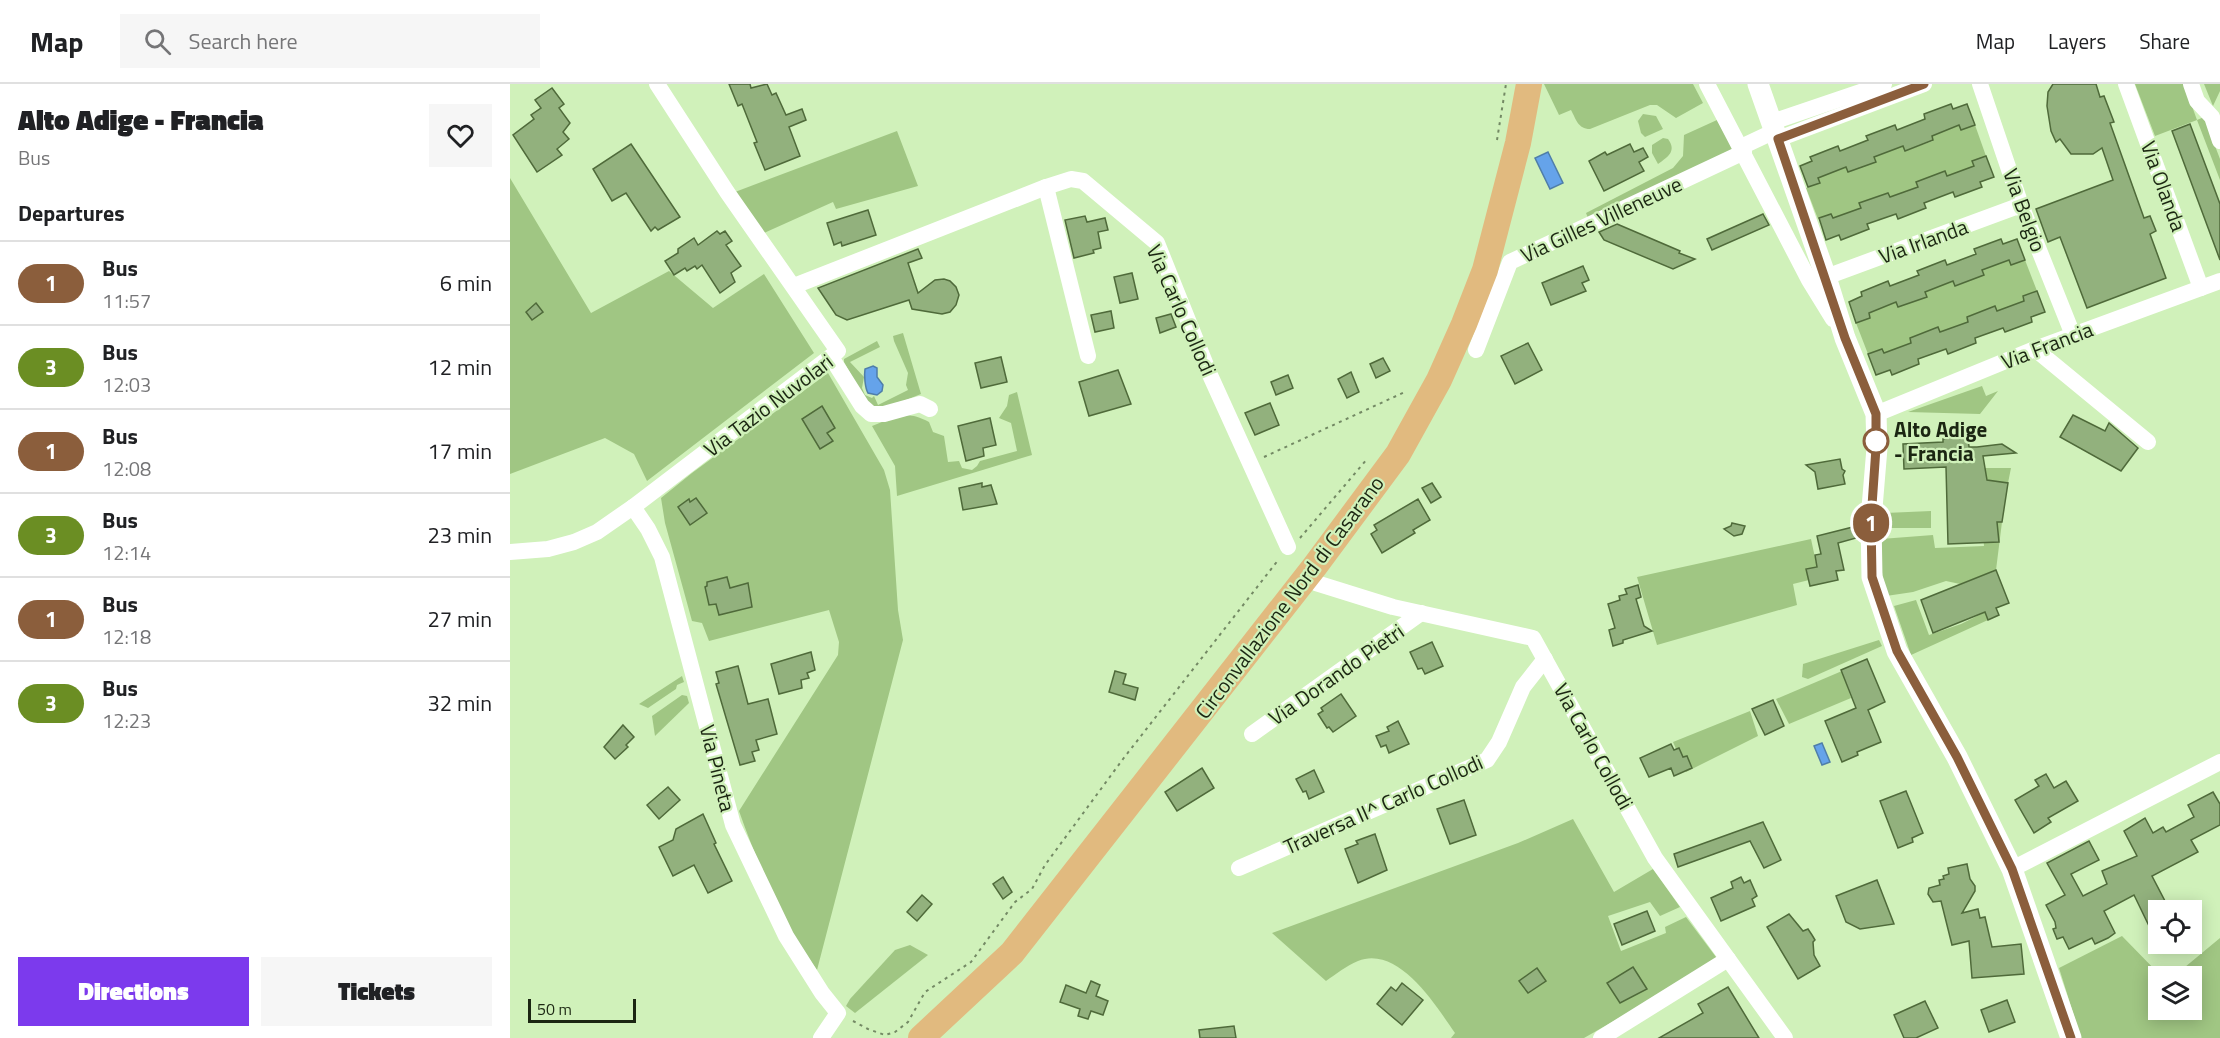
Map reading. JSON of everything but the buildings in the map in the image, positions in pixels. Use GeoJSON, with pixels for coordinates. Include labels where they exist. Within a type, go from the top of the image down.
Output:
{"type":"FeatureCollection","features":[{"type":"Feature","properties":{"kind":"main road","name":"Circonvallazione Nord di Casarano"},"geometry":{"type":"LineString","coordinates":[[921,1038],[1012,953],[1308,575],[1398,454],[1439,380],[1485,270],[1518,143],[1529,84]]}},
{"type":"Feature","properties":{"kind":"street","name":"Via Tazio Nuvolari"},"geometry":{"type":"LineString","coordinates":[[510,552],[548,549],[574,542],[597,532],[838,351],[727,192],[657,84]]}},
{"type":"Feature","properties":{"kind":"street"},"geometry":{"type":"LineString","coordinates":[[1707,84],[1743,149],[1809,280],[1845,338]]}},
{"type":"Feature","properties":{"kind":"street"},"geometry":{"type":"LineString","coordinates":[[1758,84],[1845,338],[1876,414],[1871,520],[1872,577],[1897,651],[1957,757],[2012,869],[2072,1038]]}},
{"type":"Feature","properties":{"kind":"street"},"geometry":{"type":"LineString","coordinates":[[1775,131],[1884,84]]}},
{"type":"Feature","properties":{"kind":"street"},"geometry":{"type":"LineString","coordinates":[[1775,131],[1924,84]]}},
{"type":"Feature","properties":{"kind":"street","name":"Via Belgio"},"geometry":{"type":"LineString","coordinates":[[1980,84],[2021,205],[2073,335]]}},
{"type":"Feature","properties":{"kind":"street","name":"Via Olanda"},"geometry":{"type":"LineString","coordinates":[[2126,84],[2201,288]]}},
{"type":"Feature","properties":{"kind":"street"},"geometry":{"type":"LineString","coordinates":[[2191,84],[2197,101],[2211,117],[2220,141]]}},
{"type":"Feature","properties":{"kind":"street","name":"Via Gilles Villeneuve"},"geometry":{"type":"LineString","coordinates":[[1476,350],[1510,262],[1743,149],[1775,131]]}},
{"type":"Feature","properties":{"kind":"street","name":"Via Carlo Collodi"},"geometry":{"type":"LineString","coordinates":[[794,286],[1046,187],[1071,179],[1083,181],[1157,243],[1210,375],[1288,547]]}},
{"type":"Feature","properties":{"kind":"street"},"geometry":{"type":"LineString","coordinates":[[1046,187],[1088,356]]}},
{"type":"Feature","properties":{"kind":"street","name":"Via Irlanda"},"geometry":{"type":"LineString","coordinates":[[1826,277],[2021,205]]}},
{"type":"Feature","properties":{"kind":"street","name":"Via Francia"},"geometry":{"type":"LineString","coordinates":[[1876,414],[2073,335],[2220,281]]}},
{"type":"Feature","properties":{"kind":"street"},"geometry":{"type":"LineString","coordinates":[[2035,350],[2148,442]]}},
{"type":"Feature","properties":{"kind":"street"},"geometry":{"type":"LineString","coordinates":[[831,357],[862,406],[871,414],[884,414],[920,404],[930,410]]}},
{"type":"Feature","properties":{"kind":"street","name":"Via Pineta"},"geometry":{"type":"LineString","coordinates":[[633,507],[662,557],[733,825],[786,936],[822,993],[838,1013]]}},
{"type":"Feature","properties":{"kind":"street","name":"Via Carlo Collodi"},"geometry":{"type":"LineString","coordinates":[[1316,583],[1393,608],[1533,638],[1655,858],[1785,1038]]}},
{"type":"Feature","properties":{"kind":"street","name":"Via Dorando Pietri"},"geometry":{"type":"LineString","coordinates":[[1252,734],[1421,614]]}},
{"type":"Feature","properties":{"kind":"street","name":"Traversa II^ Carlo Collodi"},"geometry":{"type":"LineString","coordinates":[[1239,868],[1487,760],[1499,742],[1523,687],[1545,659]]}},
{"type":"Feature","properties":{"kind":"street"},"geometry":{"type":"LineString","coordinates":[[2012,869],[2220,762]]}},
{"type":"Feature","properties":{"kind":"street"},"geometry":{"type":"LineString","coordinates":[[1600,1038],[1728,959]]}},
{"type":"Feature","properties":{"kind":"street"},"geometry":{"type":"LineString","coordinates":[[822,1038],[838,1013]]}},
{"type":"Feature","properties":{"kind":"path"},"geometry":{"type":"LineString","coordinates":[[1497,141],[1506,84]]}},
{"type":"Feature","properties":{"kind":"path"},"geometry":{"type":"LineString","coordinates":[[1251,463],[1407,391]]}},
{"type":"Feature","properties":{"kind":"path"},"geometry":{"type":"LineString","coordinates":[[838,1013],[885,1035],[895,1032],[908,1022],[925,992],[970,962],[1015,902],[1032,889],[1045,865],[1124,759],[1288,547],[1304,536],[1369,457]]}},
{"type":"Feature","properties":{"kind":"green space"},"geometry":{"type":"Polygon","coordinates":[[[1544,84],[1693,84],[1703,103],[1676,118],[1657,105],[1650,105],[1586,129],[1578,123],[1571,110],[1559,115],[1544,84]]]}},
{"type":"Feature","properties":{"kind":"green space"},"geometry":{"type":"Polygon","coordinates":[[[2135,84],[2184,84],[2197,120],[2155,136],[2135,84]]]}},
{"type":"Feature","properties":{"kind":"green space"},"geometry":{"type":"Polygon","coordinates":[[[2204,84],[2220,84],[2220,91],[2213,106],[2204,84]]]}},
{"type":"Feature","properties":{"kind":"green space"},"geometry":{"type":"Polygon","coordinates":[[[1643,114],[1656,116],[1663,129],[1645,137],[1641,133],[1638,121],[1643,114]]]}},
{"type":"Feature","properties":{"kind":"green space"},"geometry":{"type":"Polygon","coordinates":[[[2204,117],[2220,159],[2220,180],[2197,120],[2204,117]]]}},
{"type":"Feature","properties":{"kind":"green space"},"geometry":{"type":"Polygon","coordinates":[[[1717,120],[1733,149],[1588,218],[1586,213],[1673,168],[1683,156],[1684,135],[1717,120]]]}},
{"type":"Feature","properties":{"kind":"green space"},"geometry":{"type":"Polygon","coordinates":[[[1959,125],[1961,130],[1975,125],[1986,156],[1973,161],[1974,166],[1890,197],[1887,193],[1860,203],[1861,208],[1833,218],[1831,214],[1818,219],[1806,188],[1820,183],[1818,178],[1846,167],[1848,172],[1876,162],[1874,157],[1903,146],[1905,151],[1933,141],[1932,136],[1959,125]]]}},
{"type":"Feature","properties":{"kind":"green space"},"geometry":{"type":"Polygon","coordinates":[[[897,131],[918,186],[836,209],[833,202],[764,233],[735,192],[897,131]]]}},
{"type":"Feature","properties":{"kind":"green space"},"geometry":{"type":"Polygon","coordinates":[[[1663,138],[1668,139],[1672,147],[1668,156],[1658,164],[1652,153],[1652,145],[1663,138]]]}},
{"type":"Feature","properties":{"kind":"green space"},"geometry":{"type":"Polygon","coordinates":[[[510,178],[591,313],[669,271],[713,308],[764,274],[814,353],[647,481],[634,454],[605,438],[510,474],[510,178]]]}},
{"type":"Feature","properties":{"kind":"green space"},"geometry":{"type":"Polygon","coordinates":[[[2009,260],[2011,265],[2025,260],[2037,291],[2023,296],[2024,301],[1997,311],[1995,306],[1967,317],[1968,322],[1940,332],[1938,328],[1910,338],[1911,343],[1884,353],[1882,349],[1868,354],[1856,323],[1870,318],[1869,313],[1896,302],[1898,307],[1926,297],[1925,292],[1953,281],[1956,286],[1983,275],[1982,270],[2009,260]]]}},
{"type":"Feature","properties":{"kind":"green space"},"geometry":{"type":"Polygon","coordinates":[[[903,333],[921,394],[881,410],[867,403],[844,359],[877,341],[880,347],[850,362],[864,377],[862,388],[865,395],[872,398],[874,396],[878,405],[908,390],[906,385],[908,373],[893,336],[903,333]]]}},
{"type":"Feature","properties":{"kind":"green space"},"geometry":{"type":"Polygon","coordinates":[[[828,373],[884,470],[890,490],[898,610],[903,640],[817,970],[804,952],[772,894],[739,811],[838,655],[839,642],[829,610],[709,641],[702,623],[692,621],[665,523],[661,498],[828,373]]]}},
{"type":"Feature","properties":{"kind":"green space"},"geometry":{"type":"Polygon","coordinates":[[[1982,386],[1986,396],[1998,391],[1980,414],[1908,412],[1982,386]]]}},
{"type":"Feature","properties":{"kind":"green space"},"geometry":{"type":"Polygon","coordinates":[[[1017,392],[1032,455],[897,496],[895,466],[872,426],[906,415],[921,418],[929,422],[933,432],[944,436],[948,462],[959,461],[962,468],[972,470],[980,461],[1017,451],[1011,423],[999,418],[1007,406],[1009,395],[1017,392]]]}},
{"type":"Feature","properties":{"kind":"green space"},"geometry":{"type":"Polygon","coordinates":[[[1982,468],[2011,468],[2008,483],[2001,482],[1983,495],[1982,468]]]}},
{"type":"Feature","properties":{"kind":"green space"},"geometry":{"type":"Polygon","coordinates":[[[1931,511],[1931,528],[1882,528],[1885,513],[1931,511]]]}},
{"type":"Feature","properties":{"kind":"green space"},"geometry":{"type":"Polygon","coordinates":[[[1982,522],[2002,522],[1996,570],[1960,584],[1946,581],[1913,592],[1886,596],[1881,566],[1881,539],[1933,535],[1935,548],[1984,546],[1982,522]]]}},
{"type":"Feature","properties":{"kind":"green space"},"geometry":{"type":"Polygon","coordinates":[[[1811,539],[1817,567],[1806,569],[1809,580],[1793,584],[1797,605],[1657,645],[1637,577],[1811,539]]]}},
{"type":"Feature","properties":{"kind":"green space"},"geometry":{"type":"Polygon","coordinates":[[[1916,600],[1929,635],[1961,624],[1985,612],[1988,620],[1911,655],[1894,606],[1916,600]]]}},
{"type":"Feature","properties":{"kind":"green space"},"geometry":{"type":"Polygon","coordinates":[[[1879,640],[1882,646],[1808,679],[1802,677],[1803,664],[1879,640]]]}},
{"type":"Feature","properties":{"kind":"green space"},"geometry":{"type":"Polygon","coordinates":[[[1842,671],[1851,698],[1789,724],[1776,699],[1842,671]]]}},
{"type":"Feature","properties":{"kind":"green space"},"geometry":{"type":"Polygon","coordinates":[[[682,676],[684,682],[648,708],[639,704],[682,676]]]}},
{"type":"Feature","properties":{"kind":"green space"},"geometry":{"type":"Polygon","coordinates":[[[682,695],[687,696],[689,703],[655,736],[652,716],[682,695]]]}},
{"type":"Feature","properties":{"kind":"green space"},"geometry":{"type":"Polygon","coordinates":[[[1750,711],[1758,736],[1686,772],[1673,742],[1750,711]]]}},
{"type":"Feature","properties":{"kind":"green space"},"geometry":{"type":"Polygon","coordinates":[[[1573,819],[1614,892],[1653,869],[1680,907],[1660,916],[1650,902],[1608,916],[1621,951],[1666,933],[1665,927],[1686,917],[1719,961],[1584,1038],[1451,1038],[1455,1033],[1438,1008],[1415,981],[1402,970],[1388,962],[1373,958],[1358,961],[1326,981],[1272,933],[1518,843],[1573,819]]]}},
{"type":"Feature","properties":{"kind":"green space"},"geometry":{"type":"Polygon","coordinates":[[[2122,936],[2151,966],[2148,966],[2148,1020],[2202,1020],[2202,966],[2186,966],[2220,938],[2220,1038],[2081,1038],[2059,968],[2122,936]]]}},
{"type":"Feature","properties":{"kind":"green space"},"geometry":{"type":"Polygon","coordinates":[[[910,945],[928,955],[855,1013],[846,1006],[895,950],[910,945]]]}},
{"type":"Feature","properties":{"kind":"water"},"geometry":{"type":"Polygon","coordinates":[[[1548,152],[1563,183],[1550,189],[1535,158],[1548,152]]]}},
{"type":"Feature","properties":{"kind":"water"},"geometry":{"type":"Polygon","coordinates":[[[873,366],[877,368],[877,377],[883,385],[882,391],[877,395],[868,393],[865,385],[865,369],[873,366]]]}},
{"type":"Feature","properties":{"kind":"water"},"geometry":{"type":"Polygon","coordinates":[[[1822,743],[1830,762],[1822,765],[1814,746],[1822,743]]]}},
{"type":"Feature","properties":{"kind":"bus line","name":"1"},"geometry":{"type":"LineString","coordinates":[[1924,84],[1778,139],[1845,338],[1876,414],[1871,520],[1872,577],[1897,651],[1957,757],[2012,869],[2071,1038]]}},
{"type":"Feature","properties":{"kind":"place","name":"Alto Adige - Francia"},"geometry":{"type":"Point","coordinates":[1876,441]}}]}
